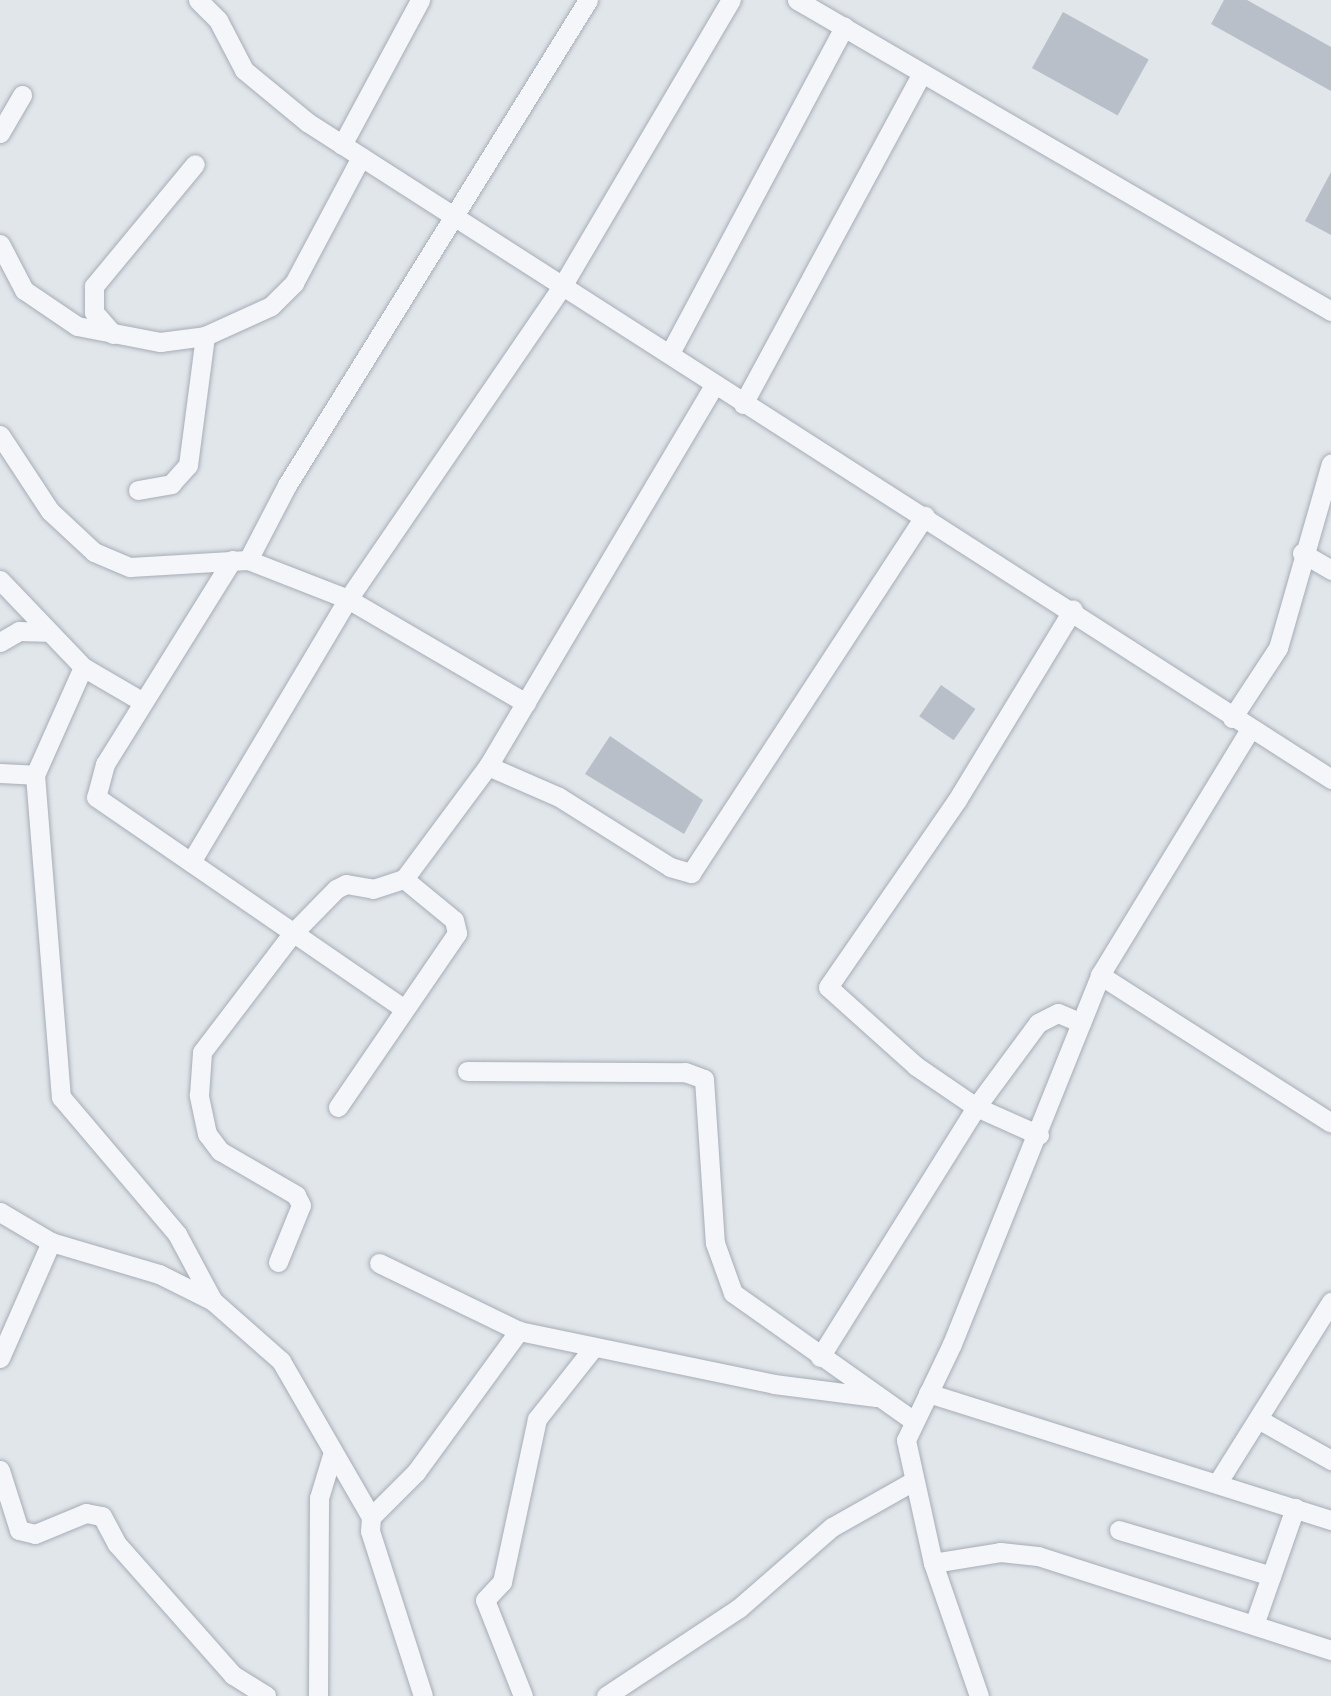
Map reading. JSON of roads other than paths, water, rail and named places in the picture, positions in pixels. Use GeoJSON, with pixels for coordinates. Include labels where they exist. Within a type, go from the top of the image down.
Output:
{"type":"FeatureCollection","features":[{"type":"Feature","properties":{"kind":"street"},"geometry":{"type":"LineString","coordinates":[[198,0],[260,86],[342,145],[564,284],[743,404],[1073,609],[1232,718],[1331,779]]}},
{"type":"Feature","properties":{"kind":"street"},"geometry":{"type":"LineString","coordinates":[[342,145],[421,0]]}},
{"type":"Feature","properties":{"kind":"street"},"geometry":{"type":"LineString","coordinates":[[404,1009],[96,797],[104,764],[240,560],[456,217],[588,0]]}},
{"type":"Feature","properties":{"kind":"street"},"geometry":{"type":"LineString","coordinates":[[191,862],[348,599],[564,284],[731,0]]}},
{"type":"Feature","properties":{"kind":"street"},"geometry":{"type":"LineString","coordinates":[[797,0],[1331,311]]}},
{"type":"Feature","properties":{"kind":"street"},"geometry":{"type":"LineString","coordinates":[[670,353],[844,27]]}},
{"type":"Feature","properties":{"kind":"street"},"geometry":{"type":"LineString","coordinates":[[743,404],[922,73]]}},
{"type":"Feature","properties":{"kind":"street"},"geometry":{"type":"LineString","coordinates":[[0,133],[22,95]]}},
{"type":"Feature","properties":{"kind":"street"},"geometry":{"type":"LineString","coordinates":[[0,244],[24,290],[45,309],[113,334],[160,342],[205,336],[271,306],[294,283],[361,157]]}},
{"type":"Feature","properties":{"kind":"street"},"geometry":{"type":"LineString","coordinates":[[113,334],[94,312],[94,286],[195,164]]}},
{"type":"Feature","properties":{"kind":"street"},"geometry":{"type":"LineString","coordinates":[[138,490],[171,484],[188,466],[205,336]]}},
{"type":"Feature","properties":{"kind":"street"},"geometry":{"type":"LineString","coordinates":[[278,1262],[301,1206],[296,1195],[220,1151],[207,1134],[198,1070],[202,1052],[292,934],[336,889],[346,884],[373,889],[404,879],[488,766],[714,385]]}},
{"type":"Feature","properties":{"kind":"street"},"geometry":{"type":"LineString","coordinates":[[0,435],[50,511],[94,552],[130,567],[240,560],[348,599],[526,703]]}},
{"type":"Feature","properties":{"kind":"street"},"geometry":{"type":"LineString","coordinates":[[1232,718],[1278,648],[1302,553],[1331,463]]}},
{"type":"Feature","properties":{"kind":"street"},"geometry":{"type":"LineString","coordinates":[[488,766],[559,797],[681,873],[691,873],[925,516]]}},
{"type":"Feature","properties":{"kind":"street"},"geometry":{"type":"LineString","coordinates":[[1302,553],[1331,570]]}},
{"type":"Feature","properties":{"kind":"street"},"geometry":{"type":"LineString","coordinates":[[0,580],[44,632],[83,667],[143,702]]}},
{"type":"Feature","properties":{"kind":"street"},"geometry":{"type":"LineString","coordinates":[[1039,1135],[976,1107],[916,1066],[828,987],[957,800],[1073,609]]}},
{"type":"Feature","properties":{"kind":"street"},"geometry":{"type":"LineString","coordinates":[[0,642],[19,631],[44,632]]}},
{"type":"Feature","properties":{"kind":"street"},"geometry":{"type":"LineString","coordinates":[[83,667],[35,775],[61,1097],[177,1234],[213,1301]]}},
{"type":"Feature","properties":{"kind":"street"},"geometry":{"type":"LineString","coordinates":[[979,1696],[933,1563],[912,1482],[906,1456],[914,1421],[1039,1135],[1100,975],[1250,729]]}},
{"type":"Feature","properties":{"kind":"street"},"geometry":{"type":"LineString","coordinates":[[0,773],[35,775]]}},
{"type":"Feature","properties":{"kind":"street"},"geometry":{"type":"LineString","coordinates":[[338,1107],[457,927],[404,879]]}},
{"type":"Feature","properties":{"kind":"street"},"geometry":{"type":"LineString","coordinates":[[1100,975],[1331,1123]]}},
{"type":"Feature","properties":{"kind":"street"},"geometry":{"type":"LineString","coordinates":[[820,1357],[976,1107],[1038,1023],[1058,1013],[1081,1023]]}},
{"type":"Feature","properties":{"kind":"street"},"geometry":{"type":"LineString","coordinates":[[467,1071],[685,1072],[704,1079],[715,1243],[723,1273],[752,1311],[914,1421]]}},
{"type":"Feature","properties":{"kind":"street"},"geometry":{"type":"LineString","coordinates":[[0,1212],[51,1242],[159,1274],[213,1301],[281,1361],[371,1517],[370,1531],[423,1696]]}},
{"type":"Feature","properties":{"kind":"street"},"geometry":{"type":"LineString","coordinates":[[0,1358],[51,1242]]}},
{"type":"Feature","properties":{"kind":"street"},"geometry":{"type":"LineString","coordinates":[[379,1263],[519,1331],[593,1349],[880,1397]]}},
{"type":"Feature","properties":{"kind":"street"},"geometry":{"type":"LineString","coordinates":[[1218,1482],[1258,1419],[1325,1325],[1331,1302]]}},
{"type":"Feature","properties":{"kind":"street"},"geometry":{"type":"LineString","coordinates":[[371,1517],[416,1472],[519,1331]]}},
{"type":"Feature","properties":{"kind":"street"},"geometry":{"type":"LineString","coordinates":[[523,1696],[485,1600],[502,1582],[537,1419],[593,1349]]}},
{"type":"Feature","properties":{"kind":"street"},"geometry":{"type":"LineString","coordinates":[[928,1393],[1218,1482],[1331,1520]]}},
{"type":"Feature","properties":{"kind":"street"},"geometry":{"type":"LineString","coordinates":[[1258,1419],[1331,1460]]}},
{"type":"Feature","properties":{"kind":"street"},"geometry":{"type":"LineString","coordinates":[[318,1696],[319,1498],[333,1452]]}},
{"type":"Feature","properties":{"kind":"street"},"geometry":{"type":"LineString","coordinates":[[0,1470],[4,1504],[26,1536],[86,1513],[102,1516],[117,1544],[233,1675],[266,1696]]}},
{"type":"Feature","properties":{"kind":"street"},"geometry":{"type":"LineString","coordinates":[[606,1696],[739,1608],[832,1527],[912,1482]]}},
{"type":"Feature","properties":{"kind":"street"},"geometry":{"type":"LineString","coordinates":[[1255,1622],[1295,1508]]}},
{"type":"Feature","properties":{"kind":"street"},"geometry":{"type":"LineString","coordinates":[[1119,1530],[1271,1576]]}},
{"type":"Feature","properties":{"kind":"street"},"geometry":{"type":"LineString","coordinates":[[933,1563],[1000,1552],[1038,1556],[1255,1622],[1331,1650]]}}]}
